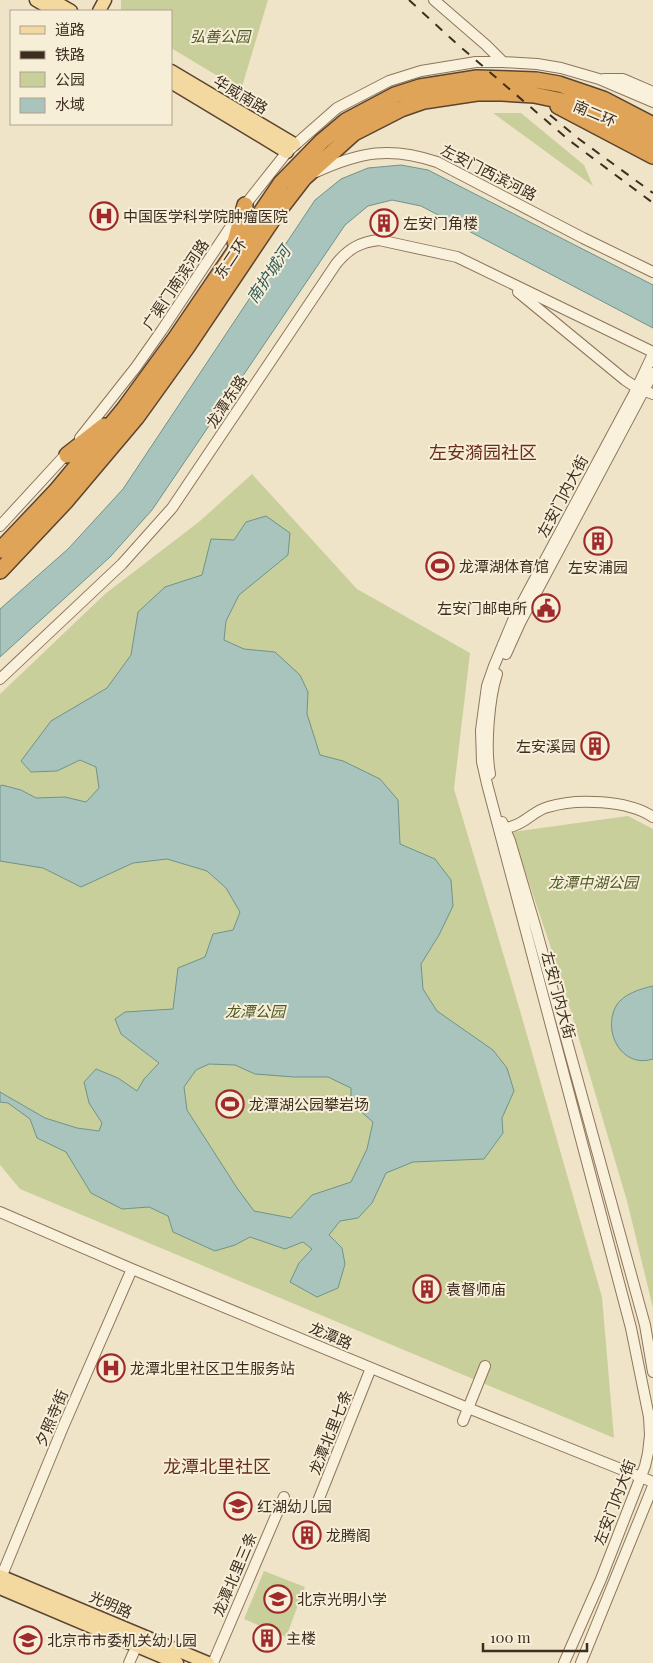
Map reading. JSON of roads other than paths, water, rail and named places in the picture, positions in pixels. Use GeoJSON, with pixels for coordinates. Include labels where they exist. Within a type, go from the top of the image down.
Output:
{"type":"FeatureCollection","features":[{"type":"Feature","properties":{"kind":"highway","name":"东二环"},"geometry":{"type":"LineString","coordinates":[[0,550],[73,472],[124,409],[176,339],[265,205],[297,166],[320,142],[346,121],[395,95],[420,87],[476,78],[536,80],[559,84]]}},
{"type":"Feature","properties":{"kind":"highway","name":"南二环"},"geometry":{"type":"LineString","coordinates":[[559,84],[603,99],[653,125]]}},
{"type":"Feature","properties":{"kind":"highway","name":"东二环"},"geometry":{"type":"LineString","coordinates":[[0,570],[66,501],[130,426],[188,347],[277,213],[304,178],[354,133],[400,109],[424,101],[477,93],[534,95]]}},
{"type":"Feature","properties":{"kind":"highway","name":"南二环"},"geometry":{"type":"LineString","coordinates":[[534,95],[556,98],[598,112],[653,141]]}},
{"type":"Feature","properties":{"kind":"highway"},"geometry":{"type":"LineString","coordinates":[[534,95],[592,123],[653,156]]}},
{"type":"Feature","properties":{"kind":"highway"},"geometry":{"type":"LineString","coordinates":[[230,257],[245,205]]}},
{"type":"Feature","properties":{"kind":"highway"},"geometry":{"type":"LineString","coordinates":[[67,455],[124,409]]}},
{"type":"Feature","properties":{"kind":"main road"},"geometry":{"type":"LineString","coordinates":[[36,0],[53,10]]}},
{"type":"Feature","properties":{"kind":"main road"},"geometry":{"type":"LineString","coordinates":[[52,0],[68,10]]}},
{"type":"Feature","properties":{"kind":"main road","name":"华威南路"},"geometry":{"type":"LineString","coordinates":[[172,72],[290,148]]}},
{"type":"Feature","properties":{"kind":"main road","name":"华威南路"},"geometry":{"type":"LineString","coordinates":[[172,83],[290,148]]}},
{"type":"Feature","properties":{"kind":"main road","name":"光明路"},"geometry":{"type":"LineString","coordinates":[[0,1580],[177,1663]]}},
{"type":"Feature","properties":{"kind":"main road","name":"光明路"},"geometry":{"type":"LineString","coordinates":[[0,1580],[208,1663]]}},
{"type":"Feature","properties":{"kind":"street"},"geometry":{"type":"LineString","coordinates":[[434,0],[486,45],[502,62]]}},
{"type":"Feature","properties":{"kind":"street","name":"广渠门南滨河路"},"geometry":{"type":"LineString","coordinates":[[0,526],[67,455],[112,400],[152,345],[245,205],[290,148],[337,108],[389,80],[444,66],[476,62],[537,64],[562,68],[599,80],[653,102]]}},
{"type":"Feature","properties":{"kind":"street"},"geometry":{"type":"LineString","coordinates":[[599,80],[623,79],[653,92]]}},
{"type":"Feature","properties":{"kind":"street","name":"左安门西滨河路"},"geometry":{"type":"LineString","coordinates":[[304,178],[343,160],[369,154],[394,152],[417,155],[437,162],[653,272]]}},
{"type":"Feature","properties":{"kind":"street","name":"龙潭东路"},"geometry":{"type":"LineString","coordinates":[[0,679],[122,564],[172,508],[336,264],[357,245],[379,240],[457,257],[653,353]]}},
{"type":"Feature","properties":{"kind":"street","name":"龙潭东路"},"geometry":{"type":"LineString","coordinates":[[506,282],[625,380],[645,391]]}},
{"type":"Feature","properties":{"kind":"street","name":"左安门内大街"},"geometry":{"type":"LineString","coordinates":[[645,391],[653,353]]}},
{"type":"Feature","properties":{"kind":"street","name":"左安门内大街"},"geometry":{"type":"LineString","coordinates":[[564,1663],[601,1579],[640,1478],[648,1453],[649,1417],[631,1328],[501,829],[489,767],[489,721],[496,677],[524,615],[653,373]]}},
{"type":"Feature","properties":{"kind":"street"},"geometry":{"type":"LineString","coordinates":[[501,829],[517,824],[543,808],[566,804],[610,802],[629,806],[653,817]]}},
{"type":"Feature","properties":{"kind":"street","name":"左安门内大街"},"geometry":{"type":"LineString","coordinates":[[501,829],[510,841],[536,929],[642,1316],[653,1372]]}},
{"type":"Feature","properties":{"kind":"street","name":"龙潭路"},"geometry":{"type":"LineString","coordinates":[[0,1212],[132,1270],[653,1482]]}},
{"type":"Feature","properties":{"kind":"street","name":"夕照寺街"},"geometry":{"type":"LineString","coordinates":[[0,1580],[63,1427],[132,1270]]}},
{"type":"Feature","properties":{"kind":"street"},"geometry":{"type":"LineString","coordinates":[[463,1421],[485,1366]]}},
{"type":"Feature","properties":{"kind":"street","name":"龙潭北里七条"},"geometry":{"type":"LineString","coordinates":[[316,1506],[371,1368]]}},
{"type":"Feature","properties":{"kind":"street","name":"左安门内大街"},"geometry":{"type":"LineString","coordinates":[[581,1663],[653,1486]]}},
{"type":"Feature","properties":{"kind":"street","name":"龙潭北里三条"},"geometry":{"type":"LineString","coordinates":[[212,1663],[284,1497]]}},
{"type":"Feature","properties":{"kind":"street"},"geometry":{"type":"LineString","coordinates":[[129,1663],[136,1645]]}},
{"type":"Feature","properties":{"kind":"water","name":"南护城河"},"geometry":{"type":"Polygon","coordinates":[[[401,165],[428,170],[653,285],[653,328],[421,206],[392,200],[368,206],[345,225],[152,510],[110,557],[0,657],[0,609],[68,549],[123,489],[315,200],[341,179],[368,168],[401,165]]]}},
{"type":"Feature","properties":{"kind":"water"},"geometry":{"type":"Polygon","coordinates":[[[266,516],[290,533],[288,555],[239,595],[226,621],[224,640],[244,649],[275,652],[300,675],[308,692],[307,714],[320,755],[343,761],[380,779],[398,800],[400,844],[435,859],[451,880],[453,906],[439,935],[421,964],[423,989],[437,1011],[493,1050],[507,1068],[514,1091],[502,1118],[503,1133],[484,1159],[413,1162],[386,1173],[372,1203],[358,1218],[340,1221],[329,1235],[342,1248],[345,1264],[338,1288],[317,1297],[290,1282],[299,1263],[312,1249],[303,1242],[285,1249],[250,1237],[235,1245],[215,1251],[173,1232],[168,1216],[149,1207],[122,1209],[91,1193],[66,1152],[37,1138],[30,1119],[8,1103],[0,1102],[0,1092],[45,1118],[77,1128],[99,1131],[102,1123],[89,1103],[84,1082],[96,1069],[118,1078],[137,1091],[144,1079],[159,1063],[121,1034],[115,1019],[125,1012],[173,1009],[178,968],[205,957],[213,934],[233,930],[240,912],[226,888],[207,871],[167,859],[133,863],[81,887],[43,868],[0,861],[0,786],[21,790],[36,798],[65,797],[86,802],[99,788],[96,767],[80,760],[57,771],[31,772],[21,761],[51,721],[107,688],[131,655],[138,612],[165,587],[202,575],[211,539],[234,540],[246,522],[266,516]],[[209,1064],[196,1070],[184,1087],[187,1110],[254,1211],[291,1218],[312,1195],[351,1182],[367,1149],[373,1122],[351,1103],[351,1088],[328,1077],[255,1074],[235,1065],[209,1064]]]}},
{"type":"Feature","properties":{"kind":"water"},"geometry":{"type":"Polygon","coordinates":[[[653,986],[653,1059],[642,1061],[632,1059],[624,1053],[613,1037],[612,1016],[616,1006],[627,995],[653,986]]]}},
{"type":"Feature","properties":{"kind":"railway"},"geometry":{"type":"LineString","coordinates":[[409,0],[570,141],[653,203]]}},
{"type":"Feature","properties":{"kind":"railway"},"geometry":{"type":"LineString","coordinates":[[550,115],[579,139],[653,193]]}},
{"type":"Feature","properties":{"kind":"place","name":"中国医学科学院肿瘤医院"},"geometry":{"type":"Point","coordinates":[104,216]}},
{"type":"Feature","properties":{"kind":"place","name":"左安门角楼"},"geometry":{"type":"Point","coordinates":[384,223]}},
{"type":"Feature","properties":{"kind":"place","name":"左安浦园"},"geometry":{"type":"Point","coordinates":[598,541]}},
{"type":"Feature","properties":{"kind":"place","name":"龙潭湖体育馆"},"geometry":{"type":"Point","coordinates":[440,566]}},
{"type":"Feature","properties":{"kind":"place","name":"左安门邮电所"},"geometry":{"type":"Point","coordinates":[546,608]}},
{"type":"Feature","properties":{"kind":"place","name":"左安溪园"},"geometry":{"type":"Point","coordinates":[595,746]}},
{"type":"Feature","properties":{"kind":"place","name":"龙潭湖公园攀岩场"},"geometry":{"type":"Point","coordinates":[230,1104]}},
{"type":"Feature","properties":{"kind":"place","name":"袁督师庙"},"geometry":{"type":"Point","coordinates":[427,1289]}},
{"type":"Feature","properties":{"kind":"place","name":"龙潭北里社区卫生服务站"},"geometry":{"type":"Point","coordinates":[111,1368]}},
{"type":"Feature","properties":{"kind":"place","name":"红湖幼儿园"},"geometry":{"type":"Point","coordinates":[238,1506]}},
{"type":"Feature","properties":{"kind":"place","name":"龙腾阁"},"geometry":{"type":"Point","coordinates":[307,1535]}},
{"type":"Feature","properties":{"kind":"place","name":"北京光明小学"},"geometry":{"type":"Point","coordinates":[278,1599]}},
{"type":"Feature","properties":{"kind":"place","name":"主楼"},"geometry":{"type":"Point","coordinates":[267,1638]}},
{"type":"Feature","properties":{"kind":"place","name":"北京市市委机关幼儿园"},"geometry":{"type":"Point","coordinates":[28,1640]}},
{"type":"Feature","properties":{"kind":"district","name":"左安漪园社区"},"geometry":{"type":"Point","coordinates":[483,452]}},
{"type":"Feature","properties":{"kind":"district","name":"龙潭北里社区"},"geometry":{"type":"Point","coordinates":[217,1466]}},
{"type":"Feature","properties":{"kind":"park label","name":"弘善公园"},"geometry":{"type":"Point","coordinates":[220,36]}},
{"type":"Feature","properties":{"kind":"park label","name":"龙潭中湖公园"},"geometry":{"type":"Point","coordinates":[593,882]}},
{"type":"Feature","properties":{"kind":"park label","name":"龙潭公园"},"geometry":{"type":"Point","coordinates":[255,1011]}}]}
